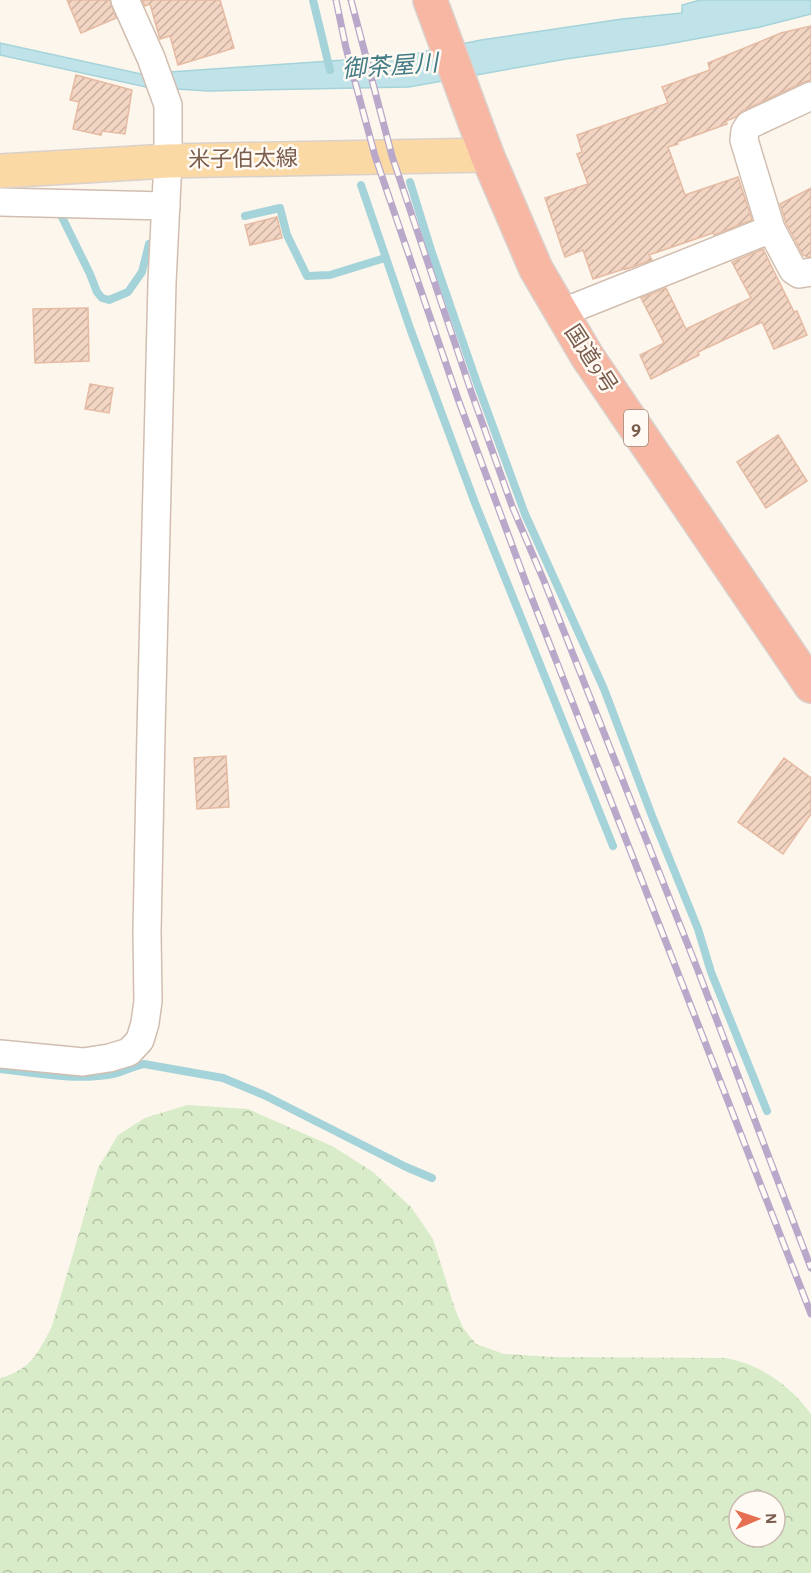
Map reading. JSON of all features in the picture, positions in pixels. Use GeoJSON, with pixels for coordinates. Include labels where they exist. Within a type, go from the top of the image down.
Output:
{"type":"FeatureCollection","features":[{"type":"Feature","properties":{"kind":"highway","name":"国道9号"},"geometry":{"type":"LineString","coordinates":[[430,0],[487,155],[536,269],[587,356],[811,686]]}},
{"type":"Feature","properties":{"kind":"main road","name":"米子伯太線"},"geometry":{"type":"LineString","coordinates":[[0,171],[168,161],[487,155]]}},
{"type":"Feature","properties":{"kind":"street"},"geometry":{"type":"LineString","coordinates":[[0,1054],[83,1062],[129,1052],[140,1040],[148,1001],[151,720],[168,105],[151,58],[125,0]]}},
{"type":"Feature","properties":{"kind":"street"},"geometry":{"type":"LineString","coordinates":[[811,96],[749,125],[745,131],[744,140],[771,229],[792,270],[799,274],[811,272]]}},
{"type":"Feature","properties":{"kind":"street"},"geometry":{"type":"LineString","coordinates":[[0,202],[166,206]]}},
{"type":"Feature","properties":{"kind":"street"},"geometry":{"type":"LineString","coordinates":[[561,313],[771,229]]}},
{"type":"Feature","properties":{"kind":"green space"},"geometry":{"type":"Polygon","coordinates":[[[187,1105],[248,1109],[332,1146],[373,1172],[411,1207],[433,1239],[455,1309],[463,1328],[476,1344],[504,1354],[554,1357],[725,1358],[750,1365],[773,1377],[794,1394],[811,1414],[811,1573],[0,1573],[0,1378],[11,1375],[32,1359],[52,1326],[98,1168],[118,1135],[145,1118],[187,1105]]]}},
{"type":"Feature","properties":{"kind":"water","name":"御茶屋川"},"geometry":{"type":"Polygon","coordinates":[[[700,0],[811,0],[811,14],[760,27],[663,45],[566,59],[409,87],[208,91],[146,87],[0,55],[0,43],[141,74],[403,56],[481,40],[622,19],[682,13],[682,5],[700,0]]]}},
{"type":"Feature","properties":{"kind":"building"},"geometry":{"type":"Polygon","coordinates":[[[67,0],[110,0],[116,18],[81,33],[67,0]]]}},
{"type":"Feature","properties":{"kind":"building"},"geometry":{"type":"Polygon","coordinates":[[[142,0],[220,0],[234,48],[178,65],[170,36],[160,39],[150,4],[145,6],[142,0]]]}},
{"type":"Feature","properties":{"kind":"building"},"geometry":{"type":"Polygon","coordinates":[[[811,26],[811,80],[742,111],[736,117],[726,121],[727,124],[668,147],[685,195],[738,177],[752,220],[714,235],[713,233],[649,255],[652,260],[593,279],[583,250],[565,257],[545,198],[588,184],[577,154],[582,152],[577,135],[668,103],[662,87],[710,70],[708,63],[781,33],[811,26]]]}},
{"type":"Feature","properties":{"kind":"building"},"geometry":{"type":"Polygon","coordinates":[[[76,75],[132,90],[125,134],[102,131],[101,135],[73,129],[79,102],[70,100],[76,75]]]}},
{"type":"Feature","properties":{"kind":"building"},"geometry":{"type":"Polygon","coordinates":[[[811,188],[811,257],[807,257],[803,255],[786,223],[780,204],[811,188]]]}},
{"type":"Feature","properties":{"kind":"building"},"geometry":{"type":"Polygon","coordinates":[[[277,217],[282,238],[250,245],[245,225],[277,217]]]}},
{"type":"Feature","properties":{"kind":"building"},"geometry":{"type":"Polygon","coordinates":[[[763,249],[794,312],[797,311],[807,335],[774,349],[762,322],[698,352],[699,355],[651,379],[640,355],[664,343],[641,298],[666,288],[686,329],[751,298],[732,262],[763,249]]]}},
{"type":"Feature","properties":{"kind":"building"},"geometry":{"type":"Polygon","coordinates":[[[88,308],[89,361],[35,363],[33,309],[88,308]]]}},
{"type":"Feature","properties":{"kind":"building"},"geometry":{"type":"Polygon","coordinates":[[[90,384],[113,388],[109,413],[85,409],[90,384]]]}},
{"type":"Feature","properties":{"kind":"building"},"geometry":{"type":"Polygon","coordinates":[[[778,435],[807,481],[766,508],[737,462],[778,435]]]}},
{"type":"Feature","properties":{"kind":"building"},"geometry":{"type":"Polygon","coordinates":[[[226,756],[229,807],[197,809],[194,758],[226,756]]]}},
{"type":"Feature","properties":{"kind":"building"},"geometry":{"type":"Polygon","coordinates":[[[784,758],[811,778],[811,814],[783,854],[738,822],[784,758]]]}},
{"type":"Feature","properties":{"kind":"waterway","name":"御茶屋川"},"geometry":{"type":"LineString","coordinates":[[313,0],[330,70]]}},
{"type":"Feature","properties":{"kind":"waterway"},"geometry":{"type":"LineString","coordinates":[[410,182],[477,383],[525,514],[604,689],[698,929],[711,972],[767,1111]]}},
{"type":"Feature","properties":{"kind":"waterway"},"geometry":{"type":"LineString","coordinates":[[361,185],[411,331],[475,503],[613,846]]}},
{"type":"Feature","properties":{"kind":"waterway"},"geometry":{"type":"LineString","coordinates":[[245,216],[280,208],[287,235],[307,276],[330,275],[385,258]]}},
{"type":"Feature","properties":{"kind":"waterway"},"geometry":{"type":"LineString","coordinates":[[54,213],[60,213],[97,292],[102,298],[109,300],[128,292],[142,272],[149,244]]}},
{"type":"Feature","properties":{"kind":"waterway"},"geometry":{"type":"LineString","coordinates":[[0,1069],[85,1077],[113,1074],[144,1064],[223,1078],[264,1095],[432,1178]]}},
{"type":"Feature","properties":{"kind":"railway"},"geometry":{"type":"LineString","coordinates":[[336,0],[346,48],[375,156],[458,399],[529,591],[811,1314]]}},
{"type":"Feature","properties":{"kind":"railway"},"geometry":{"type":"LineString","coordinates":[[351,0],[392,156],[512,506],[544,581],[697,968],[811,1268]]}}]}
